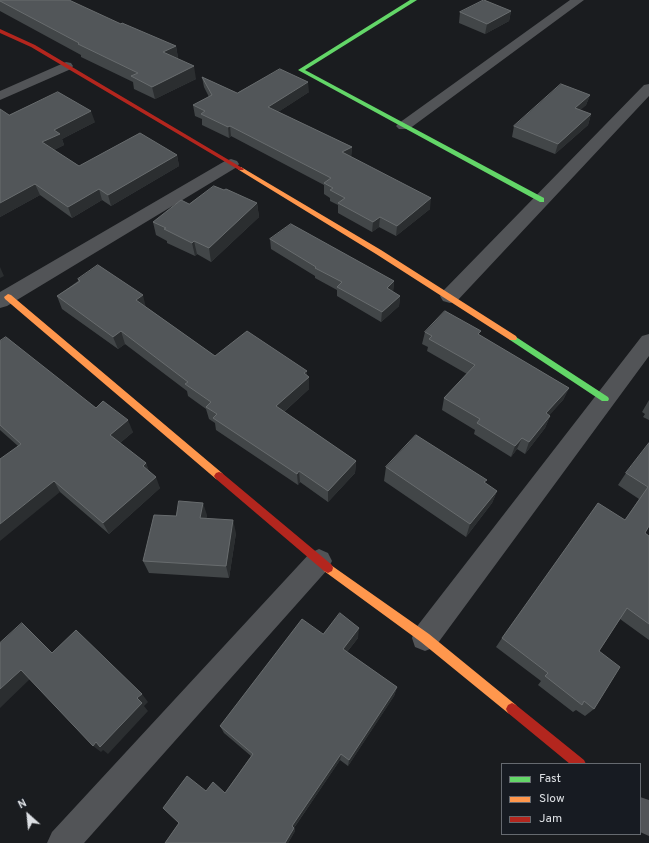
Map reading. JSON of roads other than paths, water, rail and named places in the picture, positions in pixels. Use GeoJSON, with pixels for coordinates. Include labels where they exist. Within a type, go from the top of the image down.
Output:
{"type":"FeatureCollection","features":[{"type":"Feature","properties":{"kind":"street"},"geometry":{"type":"LineString","coordinates":[[414,0],[301,70],[542,200]]}},
{"type":"Feature","properties":{"kind":"street"},"geometry":{"type":"LineString","coordinates":[[404,126],[578,0]]}},
{"type":"Feature","properties":{"kind":"street"},"geometry":{"type":"LineString","coordinates":[[0,32],[33,46],[342,229],[450,296],[605,399]]}},
{"type":"Feature","properties":{"kind":"street"},"geometry":{"type":"LineString","coordinates":[[0,96],[66,66]]}},
{"type":"Feature","properties":{"kind":"street"},"geometry":{"type":"LineString","coordinates":[[450,296],[649,88]]}},
{"type":"Feature","properties":{"kind":"street"},"geometry":{"type":"LineString","coordinates":[[231,164],[4,299],[319,561],[425,638],[579,763]]}},
{"type":"Feature","properties":{"kind":"street"},"geometry":{"type":"LineString","coordinates":[[425,638],[649,341]]}},
{"type":"Feature","properties":{"kind":"street"},"geometry":{"type":"LineString","coordinates":[[63,843],[319,561]]}},
{"type":"Feature","properties":{"kind":"street"},"geometry":{"type":"LineString","coordinates":[[641,813],[649,820]]}}]}
